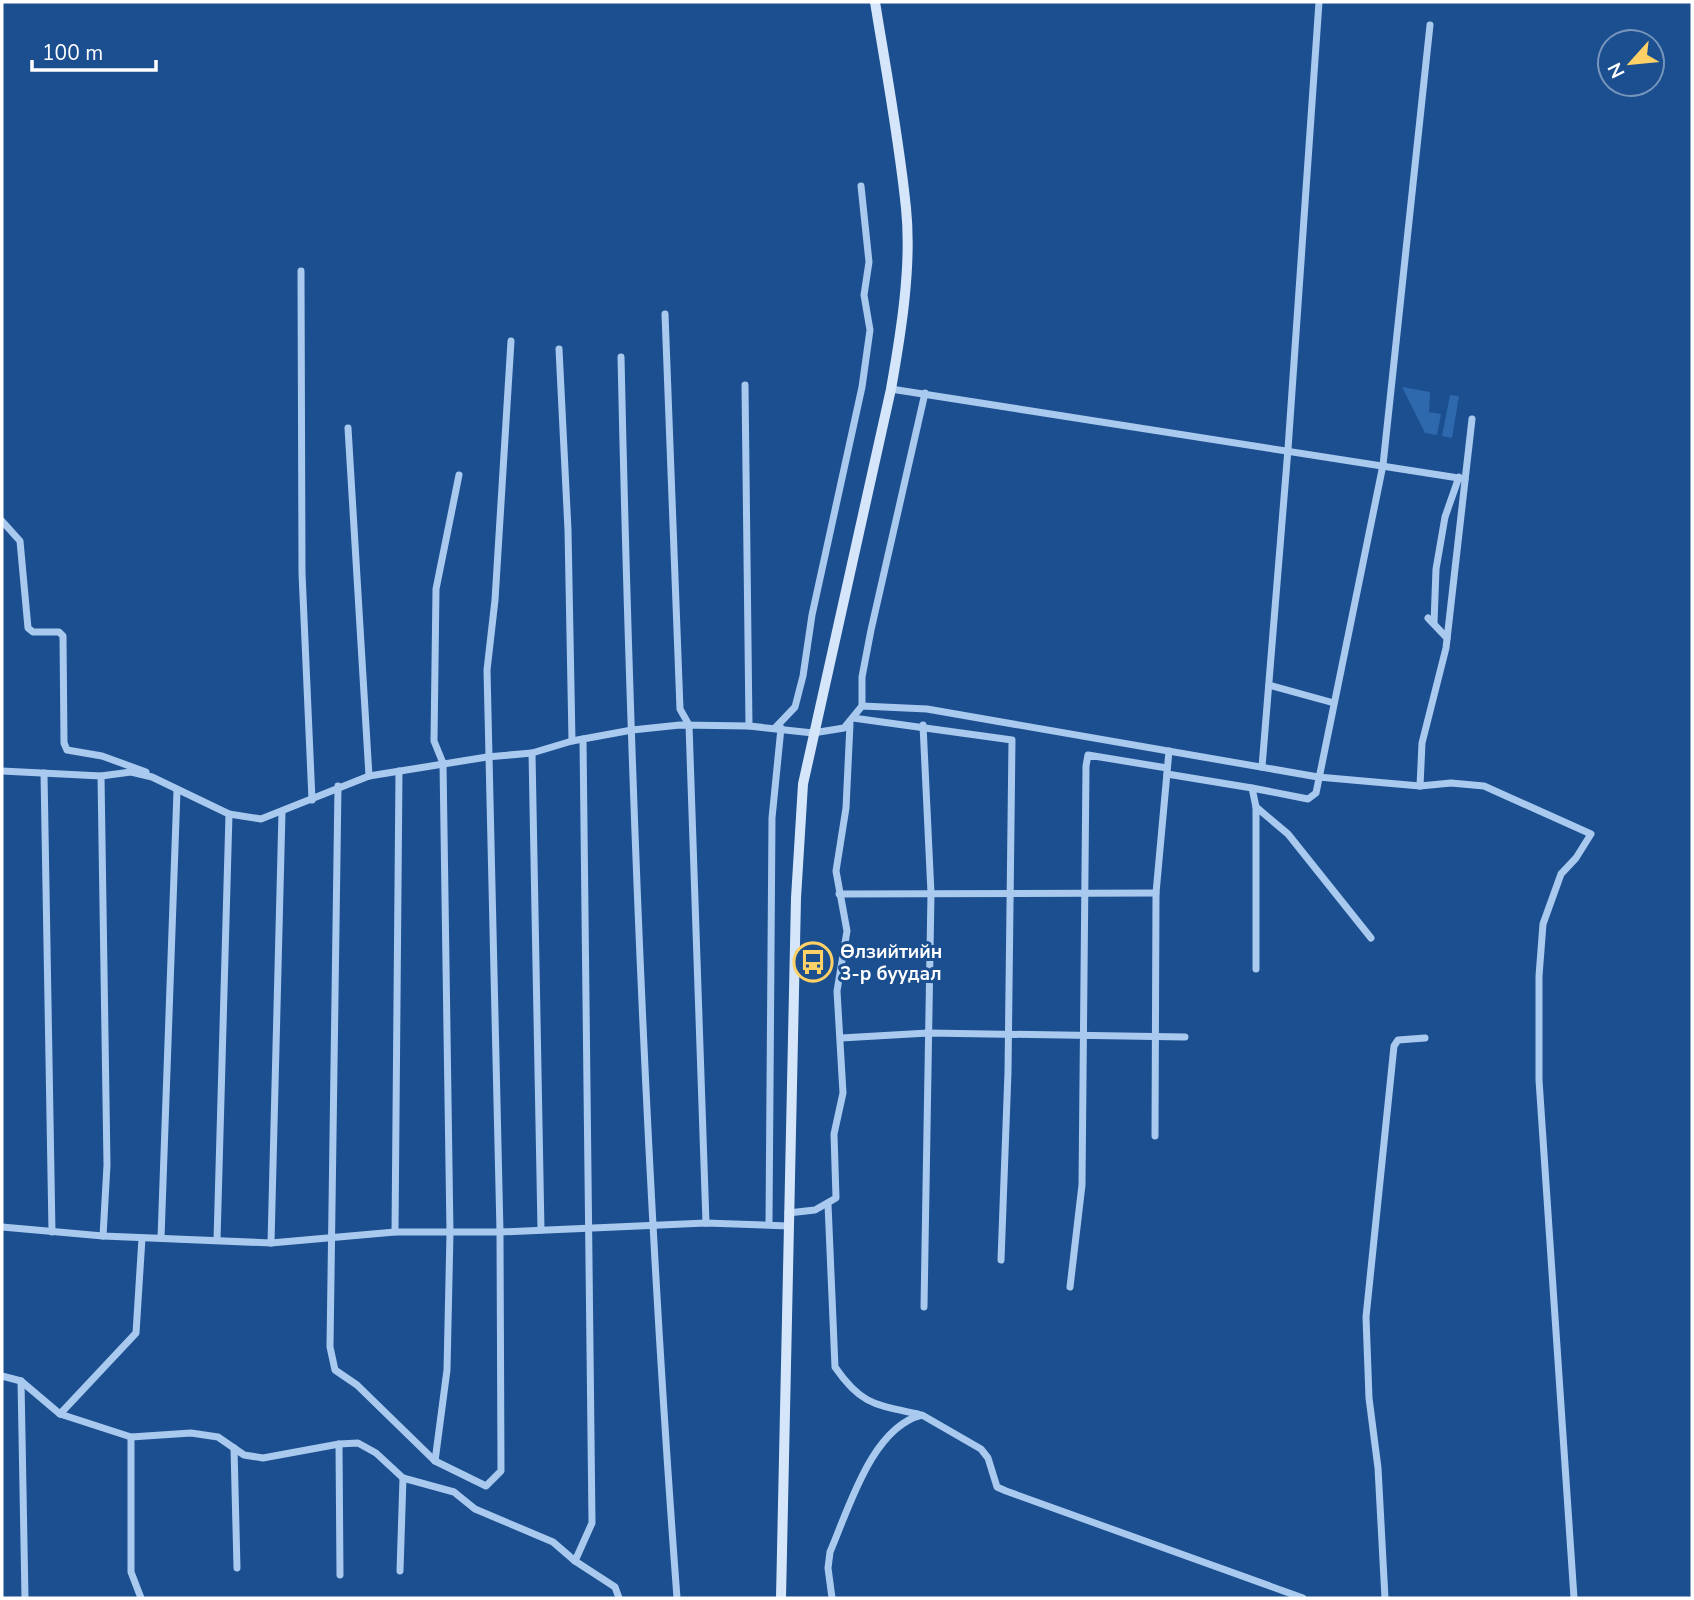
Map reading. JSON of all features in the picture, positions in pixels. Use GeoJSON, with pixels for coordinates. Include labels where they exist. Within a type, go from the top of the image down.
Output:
{"type":"FeatureCollection","features":[{"type":"Feature","properties":{"kind":"main road"},"geometry":{"type":"LineString","coordinates":[[781,1598],[796,898],[803,784],[901,335],[906,211],[875,2]]}},
{"type":"Feature","properties":{"kind":"street"},"geometry":{"type":"LineString","coordinates":[[1262,767],[1288,449],[1319,2]]}},
{"type":"Feature","properties":{"kind":"street"},"geometry":{"type":"LineString","coordinates":[[1070,1286],[1082,1185],[1088,755],[1308,799],[1316,793],[1383,465],[1430,25]]}},
{"type":"Feature","properties":{"kind":"street"},"geometry":{"type":"LineString","coordinates":[[769,1223],[772,818],[778,728],[795,707],[812,615],[862,387],[870,330],[864,295],[869,262],[861,186]]}},
{"type":"Feature","properties":{"kind":"street"},"geometry":{"type":"LineString","coordinates":[[301,271],[302,573],[312,800]]}},
{"type":"Feature","properties":{"kind":"street"},"geometry":{"type":"LineString","coordinates":[[665,314],[680,709],[689,726],[706,1223]]}},
{"type":"Feature","properties":{"kind":"street"},"geometry":{"type":"LineString","coordinates":[[338,786],[334,1239],[330,1347],[335,1370],[357,1385],[435,1461],[486,1486],[501,1471],[500,1232],[487,670],[495,600],[511,341]]}},
{"type":"Feature","properties":{"kind":"street"},"geometry":{"type":"LineString","coordinates":[[558,349],[568,530],[572,741]]}},
{"type":"Feature","properties":{"kind":"street"},"geometry":{"type":"LineString","coordinates":[[621,357],[628,685],[632,730],[645,1093],[656,1319],[677,1598]]}},
{"type":"Feature","properties":{"kind":"street"},"geometry":{"type":"LineString","coordinates":[[744,385],[749,726]]}},
{"type":"Feature","properties":{"kind":"street"},"geometry":{"type":"LineString","coordinates":[[891,389],[1462,478]]}},
{"type":"Feature","properties":{"kind":"street"},"geometry":{"type":"LineString","coordinates":[[788,1213],[815,1210],[836,1198],[834,1134],[843,1093],[837,991],[847,931],[836,871],[846,808],[851,721],[862,706],[862,677],[871,630],[925,393]]}},
{"type":"Feature","properties":{"kind":"street"},"geometry":{"type":"LineString","coordinates":[[1420,786],[1422,743],[1447,638],[1462,478],[1472,419]]}},
{"type":"Feature","properties":{"kind":"street"},"geometry":{"type":"LineString","coordinates":[[348,428],[369,776]]}},
{"type":"Feature","properties":{"kind":"street"},"geometry":{"type":"LineString","coordinates":[[435,1461],[447,1370],[450,1233],[443,763],[434,741],[436,589],[458,475]]}},
{"type":"Feature","properties":{"kind":"street"},"geometry":{"type":"LineString","coordinates":[[1447,638],[1431,620],[1445,517],[1462,478]]}},
{"type":"Feature","properties":{"kind":"street"},"geometry":{"type":"LineString","coordinates":[[2,522],[20,541],[28,628],[33,632],[60,632],[63,636],[64,743],[67,750],[138,767],[177,791],[229,814],[261,819],[312,800],[338,786],[369,776],[443,763],[532,753],[572,741],[632,730],[749,726],[813,733],[851,721],[923,726],[1012,740],[1011,892],[1001,1260]]}},
{"type":"Feature","properties":{"kind":"street"},"geometry":{"type":"LineString","coordinates":[[1269,685],[1334,703]]}},
{"type":"Feature","properties":{"kind":"street"},"geometry":{"type":"LineString","coordinates":[[862,706],[927,709],[1318,777],[1420,786],[1451,783],[1484,786],[1591,834],[1561,874],[1556,887],[1543,924],[1539,976],[1539,1080],[1574,1598]]}},
{"type":"Feature","properties":{"kind":"street"},"geometry":{"type":"LineString","coordinates":[[923,726],[930,893],[924,1307]]}},
{"type":"Feature","properties":{"kind":"street"},"geometry":{"type":"LineString","coordinates":[[575,1561],[592,1523],[583,739]]}},
{"type":"Feature","properties":{"kind":"street"},"geometry":{"type":"LineString","coordinates":[[1155,1136],[1156,893],[1169,751]]}},
{"type":"Feature","properties":{"kind":"street"},"geometry":{"type":"LineString","coordinates":[[532,753],[541,1230]]}},
{"type":"Feature","properties":{"kind":"street"},"geometry":{"type":"LineString","coordinates":[[2,771],[101,776],[131,772],[152,777]]}},
{"type":"Feature","properties":{"kind":"street"},"geometry":{"type":"LineString","coordinates":[[394,1232],[399,771]]}},
{"type":"Feature","properties":{"kind":"street"},"geometry":{"type":"LineString","coordinates":[[44,773],[52,1232]]}},
{"type":"Feature","properties":{"kind":"street"},"geometry":{"type":"LineString","coordinates":[[101,776],[107,1165],[103,1236]]}},
{"type":"Feature","properties":{"kind":"street"},"geometry":{"type":"LineString","coordinates":[[1252,788],[1256,807],[1256,969]]}},
{"type":"Feature","properties":{"kind":"street"},"geometry":{"type":"LineString","coordinates":[[161,1237],[177,791]]}},
{"type":"Feature","properties":{"kind":"street"},"geometry":{"type":"LineString","coordinates":[[1256,807],[1296,844],[1371,938]]}},
{"type":"Feature","properties":{"kind":"street"},"geometry":{"type":"LineString","coordinates":[[271,1243],[282,812]]}},
{"type":"Feature","properties":{"kind":"street"},"geometry":{"type":"LineString","coordinates":[[217,1240],[229,814]]}},
{"type":"Feature","properties":{"kind":"street"},"geometry":{"type":"LineString","coordinates":[[839,894],[1156,893]]}},
{"type":"Feature","properties":{"kind":"street"},"geometry":{"type":"LineString","coordinates":[[841,1038],[928,1033],[1185,1037]]}},
{"type":"Feature","properties":{"kind":"street"},"geometry":{"type":"LineString","coordinates":[[1385,1598],[1378,1468],[1369,1398],[1366,1317],[1394,1046],[1403,1038],[1425,1038]]}},
{"type":"Feature","properties":{"kind":"street"},"geometry":{"type":"LineString","coordinates":[[828,1204],[835,1367],[847,1384],[869,1403],[922,1415],[981,1449],[988,1458],[997,1487],[1303,1598]]}},
{"type":"Feature","properties":{"kind":"street"},"geometry":{"type":"LineString","coordinates":[[2,1227],[103,1236],[271,1243],[394,1232],[500,1232],[589,1226],[706,1223],[769,1223],[788,1226]]}},
{"type":"Feature","properties":{"kind":"street"},"geometry":{"type":"LineString","coordinates":[[60,1414],[136,1333],[142,1238]]}},
{"type":"Feature","properties":{"kind":"street"},"geometry":{"type":"LineString","coordinates":[[2,1376],[21,1381],[60,1414],[131,1437],[191,1433],[218,1437],[244,1455],[263,1458],[358,1443],[376,1453],[403,1478],[454,1492],[475,1509],[553,1542],[575,1561],[615,1587],[619,1598]]}},
{"type":"Feature","properties":{"kind":"street"},"geometry":{"type":"LineString","coordinates":[[21,1381],[25,1598]]}},
{"type":"Feature","properties":{"kind":"street"},"geometry":{"type":"LineString","coordinates":[[832,1598],[828,1568],[830,1552],[875,1454],[894,1428],[908,1418],[922,1415]]}},
{"type":"Feature","properties":{"kind":"street"},"geometry":{"type":"LineString","coordinates":[[131,1437],[131,1572],[141,1598]]}},
{"type":"Feature","properties":{"kind":"street"},"geometry":{"type":"LineString","coordinates":[[339,1444],[340,1575]]}},
{"type":"Feature","properties":{"kind":"street"},"geometry":{"type":"LineString","coordinates":[[234,1448],[237,1568]]}},
{"type":"Feature","properties":{"kind":"street"},"geometry":{"type":"LineString","coordinates":[[400,1571],[403,1478]]}},
{"type":"Feature","properties":{"kind":"shaded area"},"geometry":{"type":"Polygon","coordinates":[[[1402,387],[1430,392],[1429,412],[1441,414],[1437,435],[1425,433],[1402,387]]]}},
{"type":"Feature","properties":{"kind":"shaded area"},"geometry":{"type":"Polygon","coordinates":[[[1450,395],[1459,396],[1452,438],[1442,436],[1450,395]]]}},
{"type":"Feature","properties":{"kind":"place","name":"Өлзийтийн 3-р буудал"},"geometry":{"type":"Point","coordinates":[813,962]}}]}
